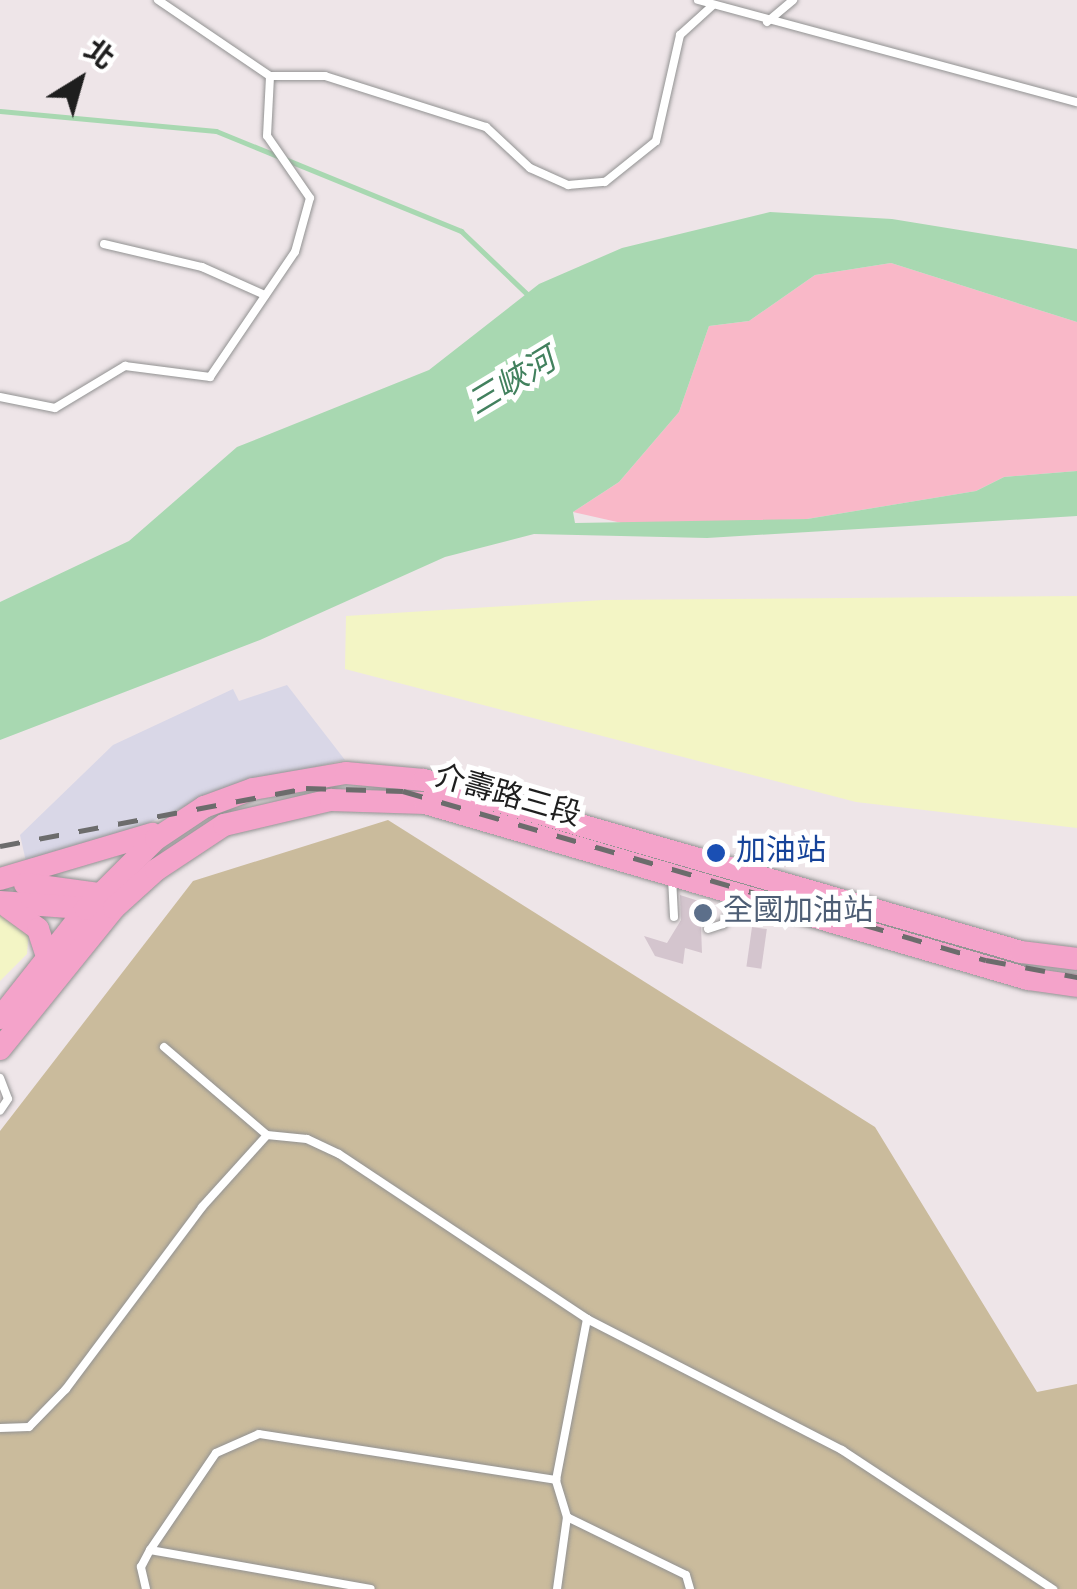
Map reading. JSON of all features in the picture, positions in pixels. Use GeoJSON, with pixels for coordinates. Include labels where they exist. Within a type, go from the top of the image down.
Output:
{"type":"FeatureCollection","features":[{"type":"Feature","properties":{"kind":"main road","name":"介壽路三段"},"geometry":{"type":"LineString","coordinates":[[0,1018],[100,903],[204,807],[297,777],[424,780],[1032,954],[1077,959]]}},
{"type":"Feature","properties":{"kind":"main road","name":"介壽路三段"},"geometry":{"type":"LineString","coordinates":[[0,1048],[100,903],[224,824],[331,800],[425,802],[742,898],[1028,978],[1077,986]]}},
{"type":"Feature","properties":{"kind":"main road"},"geometry":{"type":"LineString","coordinates":[[0,881],[134,843],[204,807]]}},
{"type":"Feature","properties":{"kind":"main road"},"geometry":{"type":"LineString","coordinates":[[0,881],[100,903]]}},
{"type":"Feature","properties":{"kind":"main road"},"geometry":{"type":"LineString","coordinates":[[0,903],[100,903]]}},
{"type":"Feature","properties":{"kind":"main road"},"geometry":{"type":"LineString","coordinates":[[0,903],[38,929],[48,959]]}},
{"type":"Feature","properties":{"kind":"lane"},"geometry":{"type":"LineString","coordinates":[[158,0],[270,76],[325,76],[486,127],[530,168],[568,184],[605,182],[656,140],[680,36],[712,3]]}},
{"type":"Feature","properties":{"kind":"lane"},"geometry":{"type":"LineString","coordinates":[[698,0],[767,22],[1077,102]]}},
{"type":"Feature","properties":{"kind":"lane"},"geometry":{"type":"LineString","coordinates":[[767,22],[793,0]]}},
{"type":"Feature","properties":{"kind":"lane"},"geometry":{"type":"LineString","coordinates":[[0,398],[56,408],[125,366],[210,377],[295,252],[310,198],[267,136],[270,76]]}},
{"type":"Feature","properties":{"kind":"lane"},"geometry":{"type":"LineString","coordinates":[[104,244],[202,267],[265,295]]}},
{"type":"Feature","properties":{"kind":"lane"},"geometry":{"type":"LineString","coordinates":[[672,878],[674,917]]}},
{"type":"Feature","properties":{"kind":"lane"},"geometry":{"type":"LineString","coordinates":[[708,929],[723,924],[742,898]]}},
{"type":"Feature","properties":{"kind":"lane"},"geometry":{"type":"LineString","coordinates":[[1028,978],[1032,954]]}},
{"type":"Feature","properties":{"kind":"lane"},"geometry":{"type":"LineString","coordinates":[[164,1046],[267,1135],[307,1139],[339,1154],[586,1319],[842,1450],[1053,1589]]}},
{"type":"Feature","properties":{"kind":"lane"},"geometry":{"type":"LineString","coordinates":[[0,1078],[8,1099],[0,1111]]}},
{"type":"Feature","properties":{"kind":"lane"},"geometry":{"type":"LineString","coordinates":[[0,1428],[29,1427],[66,1389],[202,1206],[267,1135]]}},
{"type":"Feature","properties":{"kind":"lane"},"geometry":{"type":"LineString","coordinates":[[558,1589],[567,1517],[556,1480],[586,1319]]}},
{"type":"Feature","properties":{"kind":"lane"},"geometry":{"type":"LineString","coordinates":[[132,1589],[144,1587],[150,1550],[216,1454],[259,1434],[556,1480]]}},
{"type":"Feature","properties":{"kind":"lane"},"geometry":{"type":"LineString","coordinates":[[567,1517],[686,1575],[690,1589]]}},
{"type":"Feature","properties":{"kind":"lane"},"geometry":{"type":"LineString","coordinates":[[150,1550],[371,1589]]}},
{"type":"Feature","properties":{"kind":"shaded area"},"geometry":{"type":"Polygon","coordinates":[[[1077,596],[1077,828],[856,802],[345,669],[346,616],[603,600],[1077,596]]]}},
{"type":"Feature","properties":{"kind":"shaded area"},"geometry":{"type":"Polygon","coordinates":[[[287,685],[345,760],[225,788],[86,852],[27,866],[20,835],[113,745],[233,689],[239,701],[287,685]]]}},
{"type":"Feature","properties":{"kind":"shaded area"},"geometry":{"type":"Polygon","coordinates":[[[388,820],[875,1127],[1037,1392],[1077,1384],[1077,1589],[0,1589],[0,1131],[193,881],[388,820]]]}},
{"type":"Feature","properties":{"kind":"shaded area"},"geometry":{"type":"Polygon","coordinates":[[[0,912],[29,929],[27,954],[0,981],[0,912]]]}},
{"type":"Feature","properties":{"kind":"sand"},"geometry":{"type":"Polygon","coordinates":[[[891,263],[1077,322],[1077,471],[1004,477],[976,491],[807,519],[635,526],[573,512],[619,482],[679,412],[709,326],[749,321],[815,275],[891,263]]]}},
{"type":"Feature","properties":{"kind":"water","name":"三峽河"},"geometry":{"type":"Polygon","coordinates":[[[770,212],[892,219],[1077,249],[1077,322],[891,263],[815,275],[749,321],[709,326],[679,412],[619,482],[573,512],[575,523],[807,519],[976,491],[1004,477],[1077,471],[1077,516],[707,538],[534,534],[445,557],[260,640],[0,740],[0,602],[129,541],[237,447],[429,370],[539,284],[622,248],[770,212]]]}},
{"type":"Feature","properties":{"kind":"building"},"geometry":{"type":"Polygon","coordinates":[[[680,895],[714,906],[701,927],[702,953],[685,948],[683,964],[655,956],[644,936],[667,943],[681,920],[680,895]]]}},
{"type":"Feature","properties":{"kind":"building"},"geometry":{"type":"Polygon","coordinates":[[[752,927],[767,929],[761,969],[746,967],[752,927]]]}},
{"type":"Feature","properties":{"kind":"waterway"},"geometry":{"type":"LineString","coordinates":[[0,111],[216,131],[461,231],[530,297]]}},
{"type":"Feature","properties":{"kind":"railway"},"geometry":{"type":"LineString","coordinates":[[0,846],[306,788],[403,791],[986,960],[1077,977]]}},
{"type":"Feature","properties":{"kind":"place","name":"加油站"},"geometry":{"type":"Point","coordinates":[716,853]}},
{"type":"Feature","properties":{"kind":"place","name":"全國加油站"},"geometry":{"type":"Point","coordinates":[703,913]}}]}
